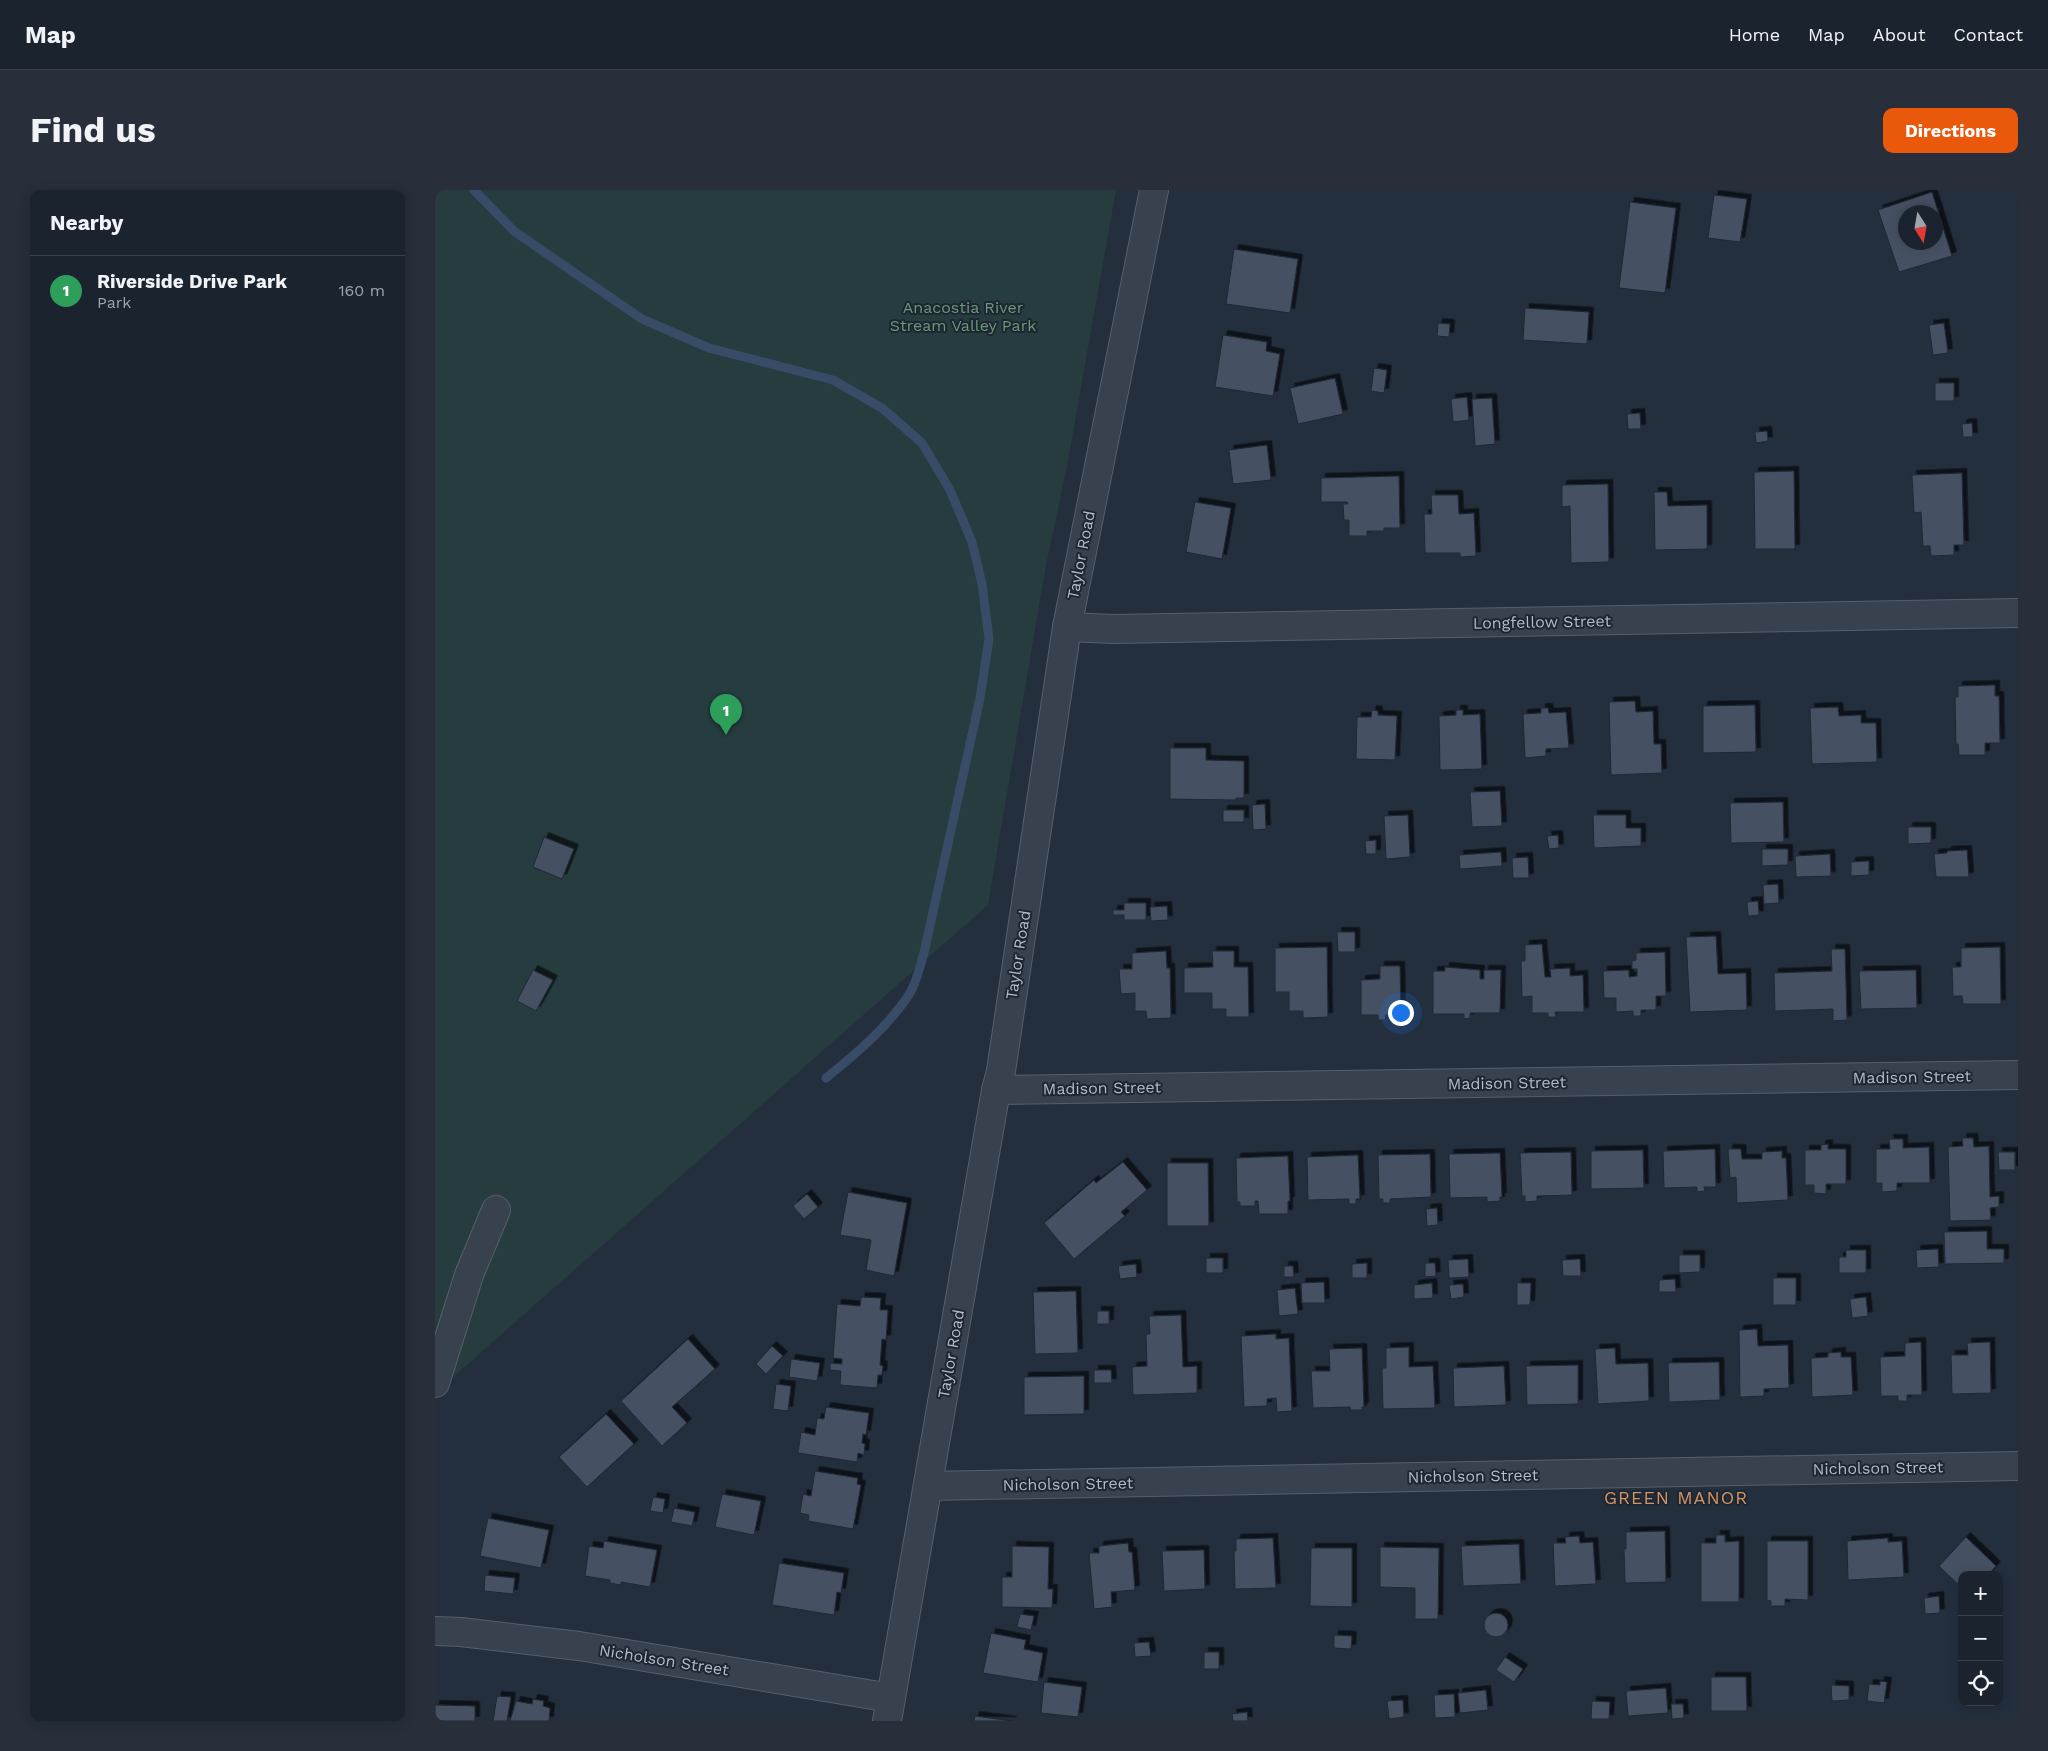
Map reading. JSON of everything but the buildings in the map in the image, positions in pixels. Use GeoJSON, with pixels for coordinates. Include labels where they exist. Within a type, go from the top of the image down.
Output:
{"type":"FeatureCollection","features":[{"type":"Feature","properties":{"kind":"street","name":"Taylor Road"},"geometry":{"type":"LineString","coordinates":[[889,1709],[996,1090],[1001,1071],[1067,627],[1153,190]]}},
{"type":"Feature","properties":{"kind":"street","name":"Longfellow Street"},"geometry":{"type":"LineString","coordinates":[[1067,627],[1113,629],[2018,613]]}},
{"type":"Feature","properties":{"kind":"street","name":"Madison Street"},"geometry":{"type":"LineString","coordinates":[[996,1090],[2018,1075]]}},
{"type":"Feature","properties":{"kind":"street"},"geometry":{"type":"LineString","coordinates":[[435,1383],[469,1275],[496,1210]]}},
{"type":"Feature","properties":{"kind":"street","name":"Nicholson Street"},"geometry":{"type":"LineString","coordinates":[[928,1486],[2018,1466]]}},
{"type":"Feature","properties":{"kind":"street","name":"Nicholson Street"},"geometry":{"type":"LineString","coordinates":[[435,1631],[461,1632],[579,1646],[889,1709]]}},
{"type":"Feature","properties":{"kind":"green space","name":"Anacostia River Stream Valley Park"},"geometry":{"type":"Polygon","coordinates":[[[435,190],[1116,190],[1066,472],[1046,565],[988,905],[435,1393],[435,190]]]}},
{"type":"Feature","properties":{"kind":"waterway"},"geometry":{"type":"LineString","coordinates":[[474,190],[515,232],[642,319],[709,348],[833,380],[882,408],[922,443],[950,490],[972,542],[982,584],[989,639],[980,698],[924,953],[915,984],[902,1005],[871,1039],[826,1078]]}},
{"type":"Feature","properties":{"kind":"place","name":"Riverside Drive Park"},"geometry":{"type":"Point","coordinates":[726,735]}},
{"type":"Feature","properties":{"kind":"district","name":"GREEN MANOR"},"geometry":{"type":"Point","coordinates":[1676,1497]}}]}
